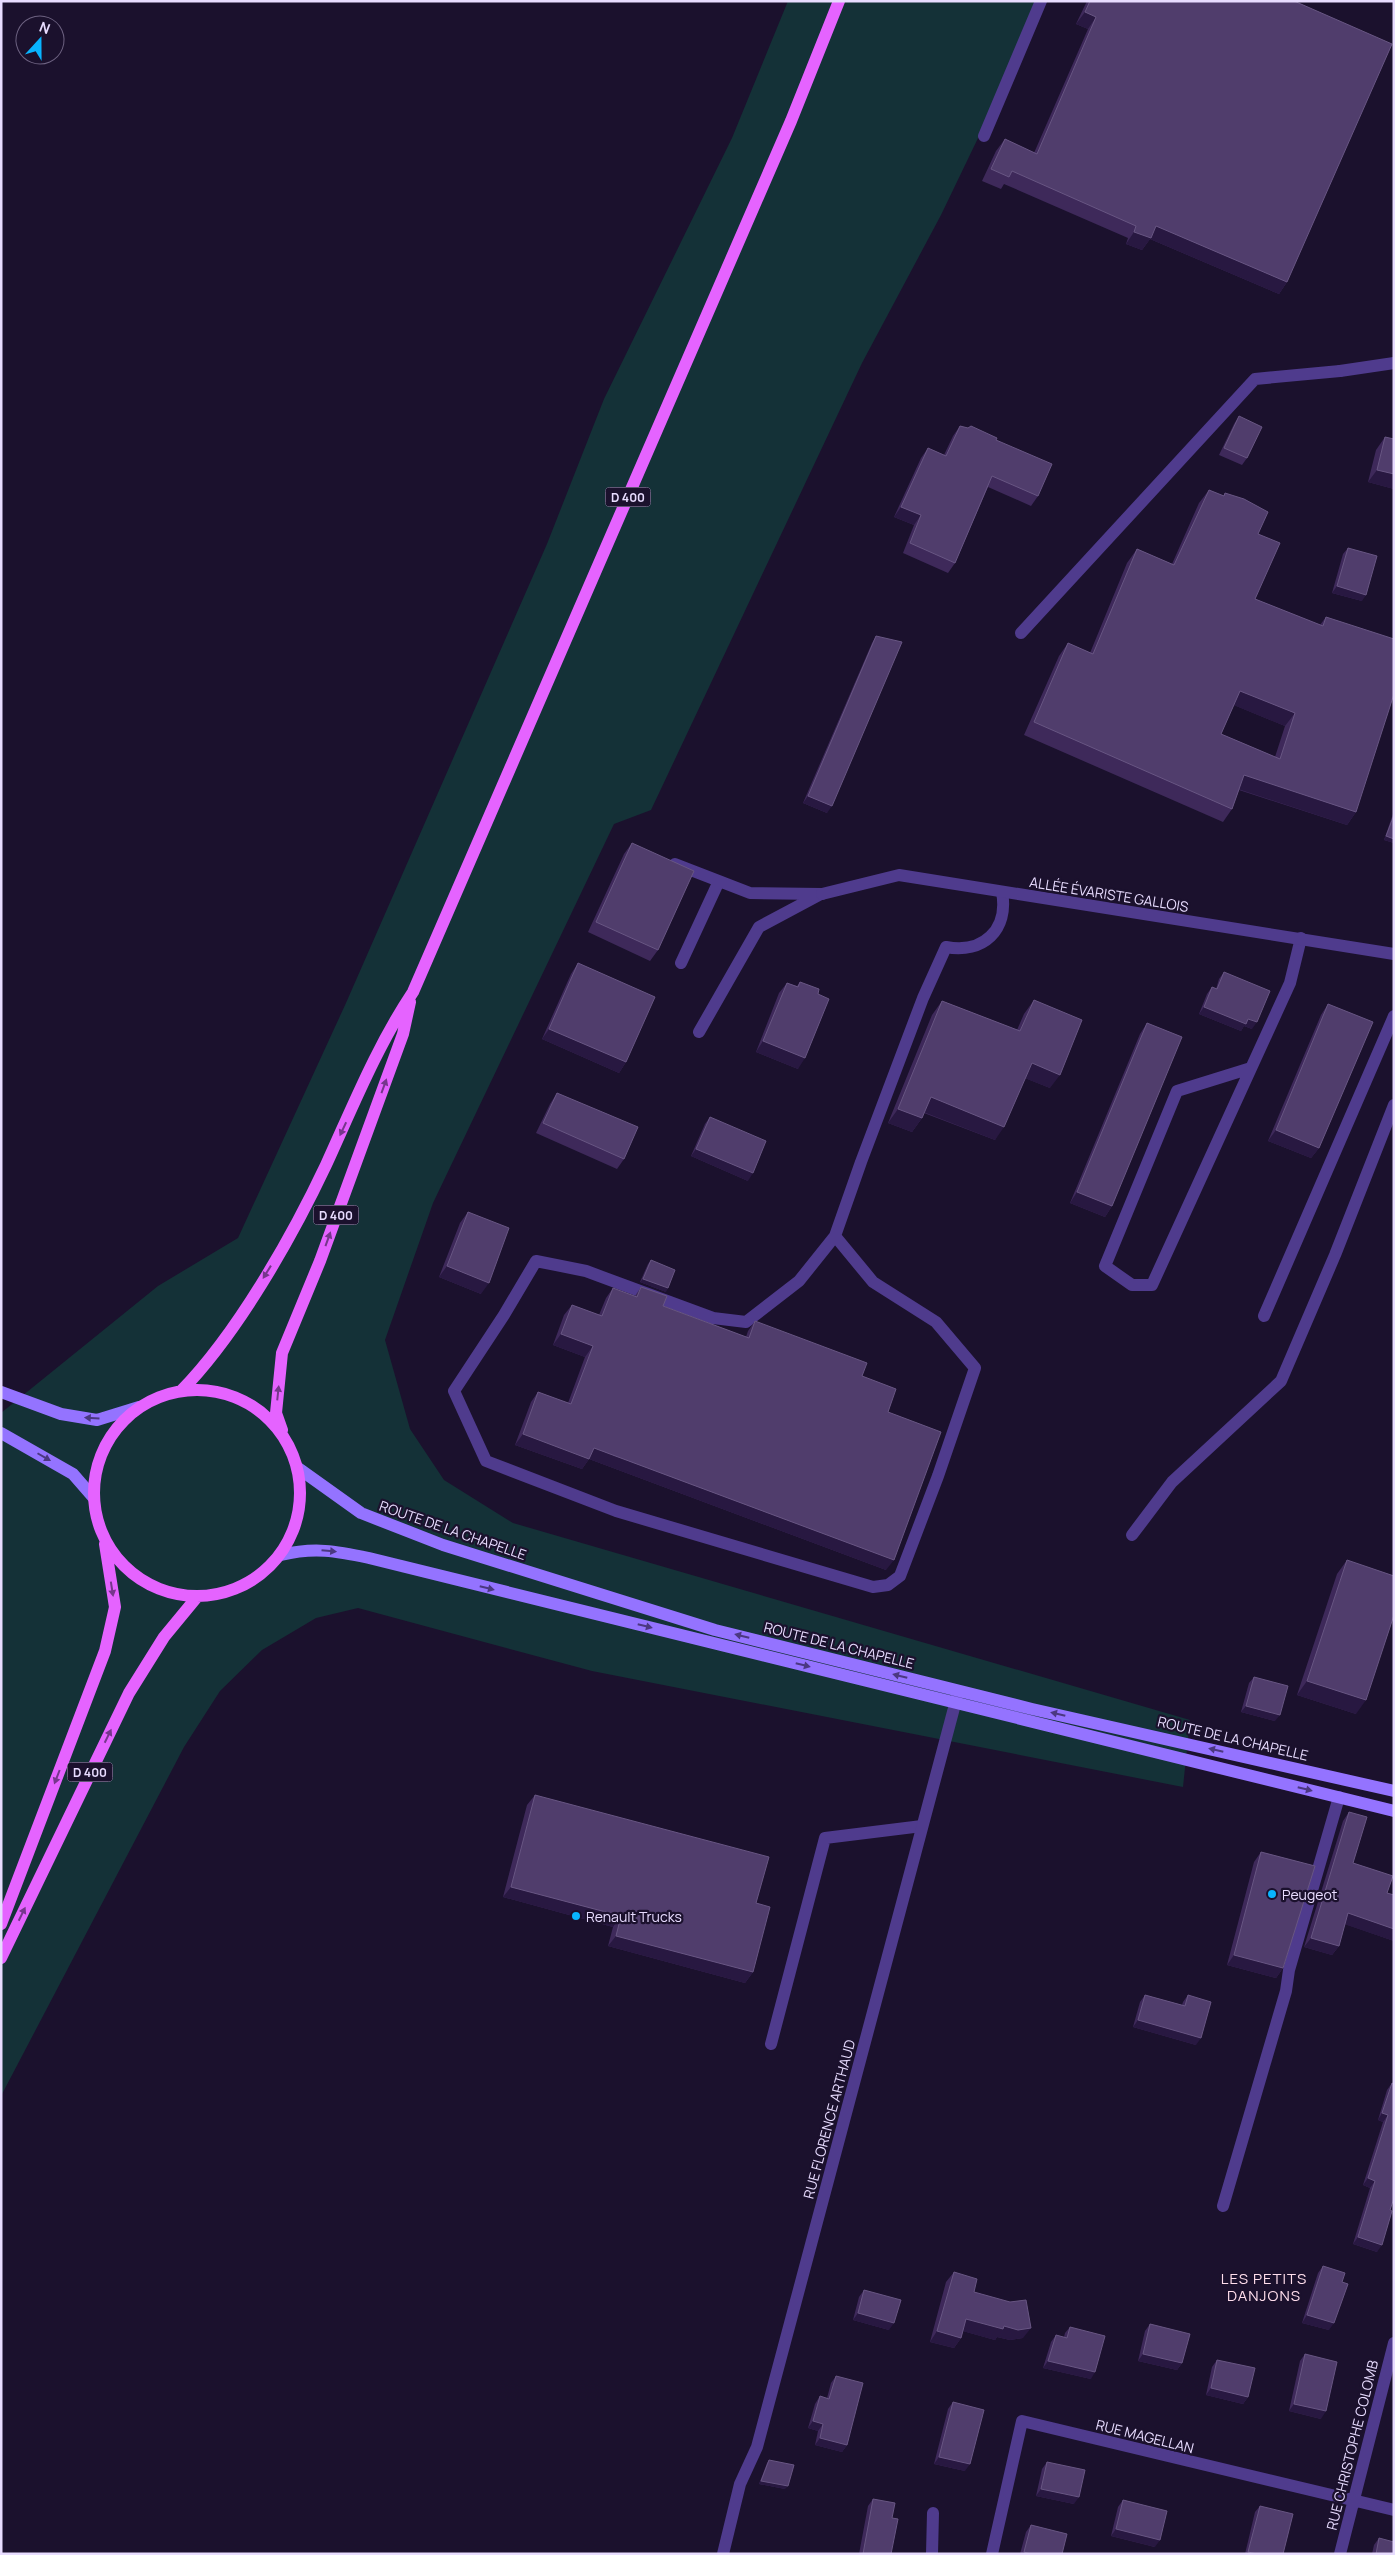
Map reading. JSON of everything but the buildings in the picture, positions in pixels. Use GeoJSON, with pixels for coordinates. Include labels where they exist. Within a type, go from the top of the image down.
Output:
{"type":"FeatureCollection","features":[{"type":"Feature","properties":{"kind":"main road","name":"D 400"},"geometry":{"type":"LineString","coordinates":[[286,1439],[276,1413],[282,1353],[320,1261],[403,1034],[413,992],[791,121],[839,1]]}},
{"type":"Feature","properties":{"kind":"main road","name":"D 400"},"geometry":{"type":"LineString","coordinates":[[181,1391],[223,1340],[283,1246],[325,1168],[390,1026],[413,992]]}},
{"type":"Feature","properties":{"kind":"main road"},"geometry":{"type":"LineString","coordinates":[[1,1392],[61,1414],[97,1420],[139,1407],[159,1396],[181,1391],[212,1390],[241,1399],[266,1416],[286,1439],[298,1468],[301,1499],[297,1521],[281,1555],[258,1578],[229,1592],[197,1597],[168,1594],[143,1582],[121,1564],[105,1541],[96,1520],[93,1497],[101,1454],[113,1431],[139,1407]]}},
{"type":"Feature","properties":{"kind":"main road"},"geometry":{"type":"LineString","coordinates":[[1,1433],[73,1474],[93,1497]]}},
{"type":"Feature","properties":{"kind":"main road","name":"ROUTE DE LA CHAPELLE"},"geometry":{"type":"LineString","coordinates":[[298,1468],[361,1513],[443,1545],[715,1630],[959,1690],[1394,1791]]}},
{"type":"Feature","properties":{"kind":"main road","name":"D 400"},"geometry":{"type":"LineString","coordinates":[[1,1924],[105,1651],[115,1607],[105,1541]]}},
{"type":"Feature","properties":{"kind":"main road","name":"ROUTE DE LA CHAPELLE"},"geometry":{"type":"LineString","coordinates":[[281,1555],[306,1549],[333,1550],[360,1556],[1394,1812]]}},
{"type":"Feature","properties":{"kind":"main road","name":"D 400"},"geometry":{"type":"LineString","coordinates":[[1,1958],[129,1693],[164,1638],[197,1597]]}},
{"type":"Feature","properties":{"kind":"street"},"geometry":{"type":"LineString","coordinates":[[984,136],[1041,1]]}},
{"type":"Feature","properties":{"kind":"street"},"geometry":{"type":"LineString","coordinates":[[1021,633],[1255,379],[1340,371],[1394,363]]}},
{"type":"Feature","properties":{"kind":"street"},"geometry":{"type":"LineString","coordinates":[[667,860],[750,893],[822,894]]}},
{"type":"Feature","properties":{"kind":"street","name":"ALLÉE ÉVARISTE GALLOIS"},"geometry":{"type":"LineString","coordinates":[[822,894],[899,875],[1144,916],[1301,938],[1394,954]]}},
{"type":"Feature","properties":{"kind":"street"},"geometry":{"type":"LineString","coordinates":[[681,963],[719,881]]}},
{"type":"Feature","properties":{"kind":"street"},"geometry":{"type":"LineString","coordinates":[[835,1236],[873,1282],[936,1322],[975,1368],[938,1476],[900,1576],[888,1585],[873,1587],[616,1511],[486,1461],[454,1390],[504,1316],[536,1261],[586,1271],[713,1318],[746,1322],[799,1281],[835,1236],[885,1098],[946,947],[967,948],[986,940],[994,933],[1000,924],[1003,912],[1002,892]]}},
{"type":"Feature","properties":{"kind":"street"},"geometry":{"type":"LineString","coordinates":[[699,1032],[759,927],[822,894]]}},
{"type":"Feature","properties":{"kind":"street"},"geometry":{"type":"LineString","coordinates":[[1251,1068],[1177,1091],[1105,1266],[1132,1285],[1152,1285],[1290,983],[1301,938]]}},
{"type":"Feature","properties":{"kind":"street"},"geometry":{"type":"LineString","coordinates":[[1264,1316],[1394,1016]]}},
{"type":"Feature","properties":{"kind":"street"},"geometry":{"type":"LineString","coordinates":[[1132,1536],[1172,1482],[1281,1381],[1335,1255],[1394,1105]]}},
{"type":"Feature","properties":{"kind":"street","name":"RUE FLORENCE ARTHAUD"},"geometry":{"type":"LineString","coordinates":[[723,2554],[740,2484],[757,2446],[959,1690]]}},
{"type":"Feature","properties":{"kind":"street"},"geometry":{"type":"LineString","coordinates":[[1223,2206],[1339,1798]]}},
{"type":"Feature","properties":{"kind":"street"},"geometry":{"type":"LineString","coordinates":[[771,2044],[825,1838],[922,1826]]}},
{"type":"Feature","properties":{"kind":"street","name":"RUE CHRISTOPHE COLOMB"},"geometry":{"type":"LineString","coordinates":[[1340,2554],[1394,2343]]}},
{"type":"Feature","properties":{"kind":"street","name":"RUE MAGELLAN"},"geometry":{"type":"LineString","coordinates":[[992,2554],[1022,2421],[1394,2510]]}},
{"type":"Feature","properties":{"kind":"street"},"geometry":{"type":"LineString","coordinates":[[932,2554],[933,2513]]}},
{"type":"Feature","properties":{"kind":"green space"},"geometry":{"type":"Polygon","coordinates":[[[788,1],[1044,1],[941,215],[862,363],[651,810],[614,824],[433,1203],[385,1340],[410,1429],[444,1480],[513,1523],[1190,1720],[1183,1787],[592,1671],[358,1608],[316,1618],[262,1650],[220,1691],[184,1747],[1,2096],[1,1413],[158,1286],[238,1238],[346,1003],[547,544],[604,399],[732,138],[788,1]]]}},
{"type":"Feature","properties":{"kind":"place","name":"Peugeot"},"geometry":{"type":"Point","coordinates":[1272,1894]}},
{"type":"Feature","properties":{"kind":"place","name":"Renault Trucks"},"geometry":{"type":"Point","coordinates":[576,1916]}},
{"type":"Feature","properties":{"kind":"district","name":"LES PETITS DANJONS"},"geometry":{"type":"Point","coordinates":[1264,2286]}}]}
